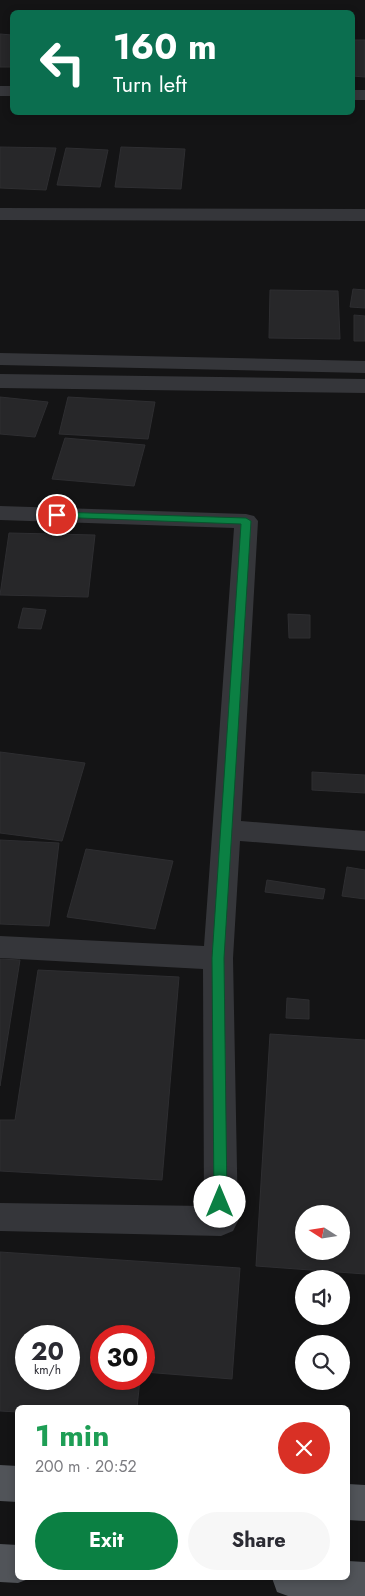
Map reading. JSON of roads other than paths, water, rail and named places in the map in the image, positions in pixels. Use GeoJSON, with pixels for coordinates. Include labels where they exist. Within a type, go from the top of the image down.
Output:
{"type":"FeatureCollection","features":[{"type":"Feature","properties":{"kind":"main road"},"geometry":{"type":"LineString","coordinates":[[0,1483],[15,1484]]}},
{"type":"Feature","properties":{"kind":"main road"},"geometry":{"type":"LineString","coordinates":[[350,1502],[365,1503]]}},
{"type":"Feature","properties":{"kind":"main road"},"geometry":{"type":"LineString","coordinates":[[0,1563],[15,1564]]}},
{"type":"Feature","properties":{"kind":"main road"},"geometry":{"type":"LineString","coordinates":[[340,1580],[365,1581]]}},
{"type":"Feature","properties":{"kind":"street"},"geometry":{"type":"LineString","coordinates":[[0,214],[365,215]]}},
{"type":"Feature","properties":{"kind":"street"},"geometry":{"type":"LineString","coordinates":[[0,360],[365,367]]}},
{"type":"Feature","properties":{"kind":"street"},"geometry":{"type":"LineString","coordinates":[[0,381],[365,386]]}},
{"type":"Feature","properties":{"kind":"street"},"geometry":{"type":"LineString","coordinates":[[0,514],[246,521],[218,958],[221,1221],[0,1217]]}},
{"type":"Feature","properties":{"kind":"street"},"geometry":{"type":"LineString","coordinates":[[226,830],[365,841]]}},
{"type":"Feature","properties":{"kind":"street"},"geometry":{"type":"LineString","coordinates":[[0,947],[218,958]]}}]}
